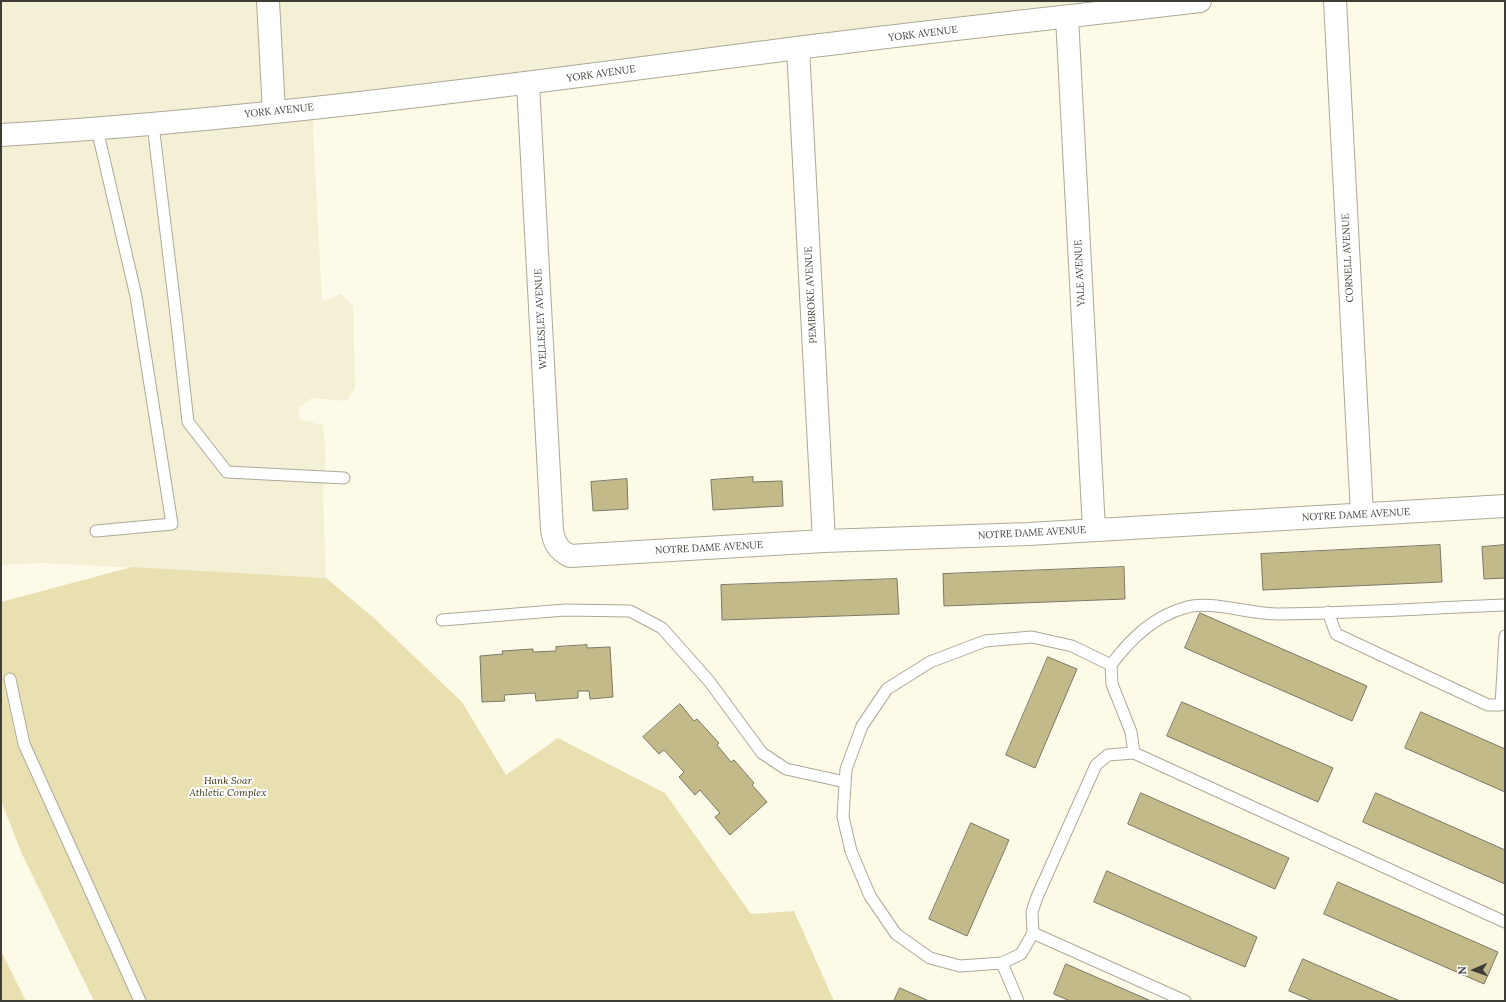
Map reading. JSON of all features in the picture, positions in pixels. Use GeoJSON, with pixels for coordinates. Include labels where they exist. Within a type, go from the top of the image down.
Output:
{"type":"FeatureCollection","features":[{"type":"Feature","properties":{"kind":"street"},"geometry":{"type":"LineString","coordinates":[[268,1],[274,112]]}},
{"type":"Feature","properties":{"kind":"street","name":"YORK AVENUE"},"geometry":{"type":"LineString","coordinates":[[1,135],[153,124],[528,84],[798,48],[1200,1]]}},
{"type":"Feature","properties":{"kind":"street","name":"CORNELL AVENUE"},"geometry":{"type":"LineString","coordinates":[[1335,1],[1362,514]]}},
{"type":"Feature","properties":{"kind":"street","name":"YALE AVENUE"},"geometry":{"type":"LineString","coordinates":[[1067,16],[1094,530]]}},
{"type":"Feature","properties":{"kind":"street","name":"PEMBROKE AVENUE"},"geometry":{"type":"LineString","coordinates":[[798,48],[824,541]]}},
{"type":"Feature","properties":{"kind":"street","name":"WELLESLEY AVENUE"},"geometry":{"type":"LineString","coordinates":[[528,84],[552,530],[554,543],[561,551]]}},
{"type":"Feature","properties":{"kind":"street","name":"NOTRE DAME AVENUE"},"geometry":{"type":"LineString","coordinates":[[561,551],[570,556],[824,541],[1094,530],[1505,506]]}},
{"type":"Feature","properties":{"kind":"lane"},"geometry":{"type":"LineString","coordinates":[[153,124],[176,307],[188,422],[228,472],[344,478]]}},
{"type":"Feature","properties":{"kind":"lane"},"geometry":{"type":"LineString","coordinates":[[96,531],[172,524],[136,296],[97,129]]}},
{"type":"Feature","properties":{"kind":"lane"},"geometry":{"type":"LineString","coordinates":[[1134,753],[1130,732],[1112,684],[1111,664],[1141,631],[1184,607],[1205,604],[1230,609],[1279,614],[1505,605]]}},
{"type":"Feature","properties":{"kind":"lane"},"geometry":{"type":"LineString","coordinates":[[442,620],[565,610],[630,611],[662,628],[709,681],[762,753],[786,769],[846,782]]}},
{"type":"Feature","properties":{"kind":"lane"},"geometry":{"type":"LineString","coordinates":[[1328,612],[1336,634],[1488,705],[1501,705],[1505,636]]}},
{"type":"Feature","properties":{"kind":"lane"},"geometry":{"type":"LineString","coordinates":[[1111,664],[1072,646],[1032,637],[985,641],[930,662],[887,689],[862,726],[846,769],[843,817],[851,851],[870,896],[896,934],[930,958],[960,966],[1002,963],[1020,954],[1033,934],[1032,912],[1037,897],[1096,765],[1108,755],[1134,753],[1505,922]]}},
{"type":"Feature","properties":{"kind":"lane"},"geometry":{"type":"LineString","coordinates":[[10,679],[24,744],[140,1001]]}},
{"type":"Feature","properties":{"kind":"lane"},"geometry":{"type":"LineString","coordinates":[[1033,934],[1185,1001]]}},
{"type":"Feature","properties":{"kind":"lane"},"geometry":{"type":"LineString","coordinates":[[1002,963],[1018,1001]]}},
{"type":"Feature","properties":{"kind":"shaded area"},"geometry":{"type":"Polygon","coordinates":[[[1,1],[1153,1],[315,104],[313,128],[322,301],[341,294],[353,306],[355,388],[346,401],[312,398],[299,408],[300,420],[323,425],[326,459],[323,495],[326,578],[42,563],[1,565],[1,1]]]}},
{"type":"Feature","properties":{"kind":"green space","name":"Hank Soar Athletic Complex"},"geometry":{"type":"Polygon","coordinates":[[[132,567],[326,578],[375,619],[462,702],[506,775],[558,738],[665,793],[751,914],[794,911],[834,1001],[94,1001],[22,854],[1,801],[1,602],[132,567]]]}},
{"type":"Feature","properties":{"kind":"green space"},"geometry":{"type":"Polygon","coordinates":[[[1,951],[26,1001],[1,1001],[1,951]]]}},
{"type":"Feature","properties":{"kind":"building"},"geometry":{"type":"Polygon","coordinates":[[[753,477],[753,482],[782,481],[783,506],[713,510],[711,480],[753,477]]]}},
{"type":"Feature","properties":{"kind":"building"},"geometry":{"type":"Polygon","coordinates":[[[627,479],[628,509],[593,511],[591,482],[627,479]]]}},
{"type":"Feature","properties":{"kind":"building"},"geometry":{"type":"Polygon","coordinates":[[[1440,545],[1442,582],[1263,590],[1261,554],[1440,545]]]}},
{"type":"Feature","properties":{"kind":"building"},"geometry":{"type":"Polygon","coordinates":[[[1505,545],[1505,578],[1484,579],[1482,547],[1505,545]]]}},
{"type":"Feature","properties":{"kind":"building"},"geometry":{"type":"Polygon","coordinates":[[[1124,567],[1125,599],[944,606],[943,574],[1124,567]]]}},
{"type":"Feature","properties":{"kind":"building"},"geometry":{"type":"Polygon","coordinates":[[[897,579],[899,614],[722,620],[721,585],[897,579]]]}},
{"type":"Feature","properties":{"kind":"building"},"geometry":{"type":"Polygon","coordinates":[[[1200,613],[1367,686],[1352,721],[1185,648],[1200,613]]]}},
{"type":"Feature","properties":{"kind":"building"},"geometry":{"type":"Polygon","coordinates":[[[587,645],[587,648],[610,647],[613,697],[590,699],[589,691],[578,691],[578,698],[536,701],[535,693],[504,695],[505,701],[482,702],[480,656],[503,654],[502,651],[533,649],[533,652],[556,651],[556,647],[587,645]]]}},
{"type":"Feature","properties":{"kind":"building"},"geometry":{"type":"Polygon","coordinates":[[[1048,657],[1077,669],[1035,768],[1006,755],[1048,657]]]}},
{"type":"Feature","properties":{"kind":"building"},"geometry":{"type":"Polygon","coordinates":[[[1182,702],[1333,768],[1318,802],[1167,736],[1182,702]]]}},
{"type":"Feature","properties":{"kind":"building"},"geometry":{"type":"Polygon","coordinates":[[[680,704],[694,721],[697,719],[719,743],[717,745],[731,762],[734,760],[754,783],[752,785],[767,802],[730,835],[715,817],[720,813],[700,790],[695,795],[679,777],[684,772],[664,750],[659,754],[643,737],[680,704]]]}},
{"type":"Feature","properties":{"kind":"building"},"geometry":{"type":"Polygon","coordinates":[[[1421,712],[1505,749],[1505,792],[1405,748],[1421,712]]]}},
{"type":"Feature","properties":{"kind":"building"},"geometry":{"type":"Polygon","coordinates":[[[1141,793],[1289,858],[1275,889],[1128,824],[1141,793]]]}},
{"type":"Feature","properties":{"kind":"building"},"geometry":{"type":"Polygon","coordinates":[[[1376,793],[1505,850],[1505,884],[1363,822],[1376,793]]]}},
{"type":"Feature","properties":{"kind":"building"},"geometry":{"type":"Polygon","coordinates":[[[971,823],[1009,840],[967,936],[929,919],[971,823]]]}},
{"type":"Feature","properties":{"kind":"building"},"geometry":{"type":"Polygon","coordinates":[[[1107,871],[1257,937],[1245,967],[1094,902],[1107,871]]]}},
{"type":"Feature","properties":{"kind":"building"},"geometry":{"type":"Polygon","coordinates":[[[1338,882],[1498,952],[1484,984],[1324,914],[1338,882]]]}},
{"type":"Feature","properties":{"kind":"building"},"geometry":{"type":"Polygon","coordinates":[[[1303,959],[1400,1001],[1313,1001],[1289,991],[1303,959]]]}},
{"type":"Feature","properties":{"kind":"building"},"geometry":{"type":"Polygon","coordinates":[[[1066,964],[1151,1001],[1070,1001],[1054,994],[1066,964]]]}},
{"type":"Feature","properties":{"kind":"building"},"geometry":{"type":"Polygon","coordinates":[[[900,988],[929,1001],[894,1001],[900,988]]]}}]}
